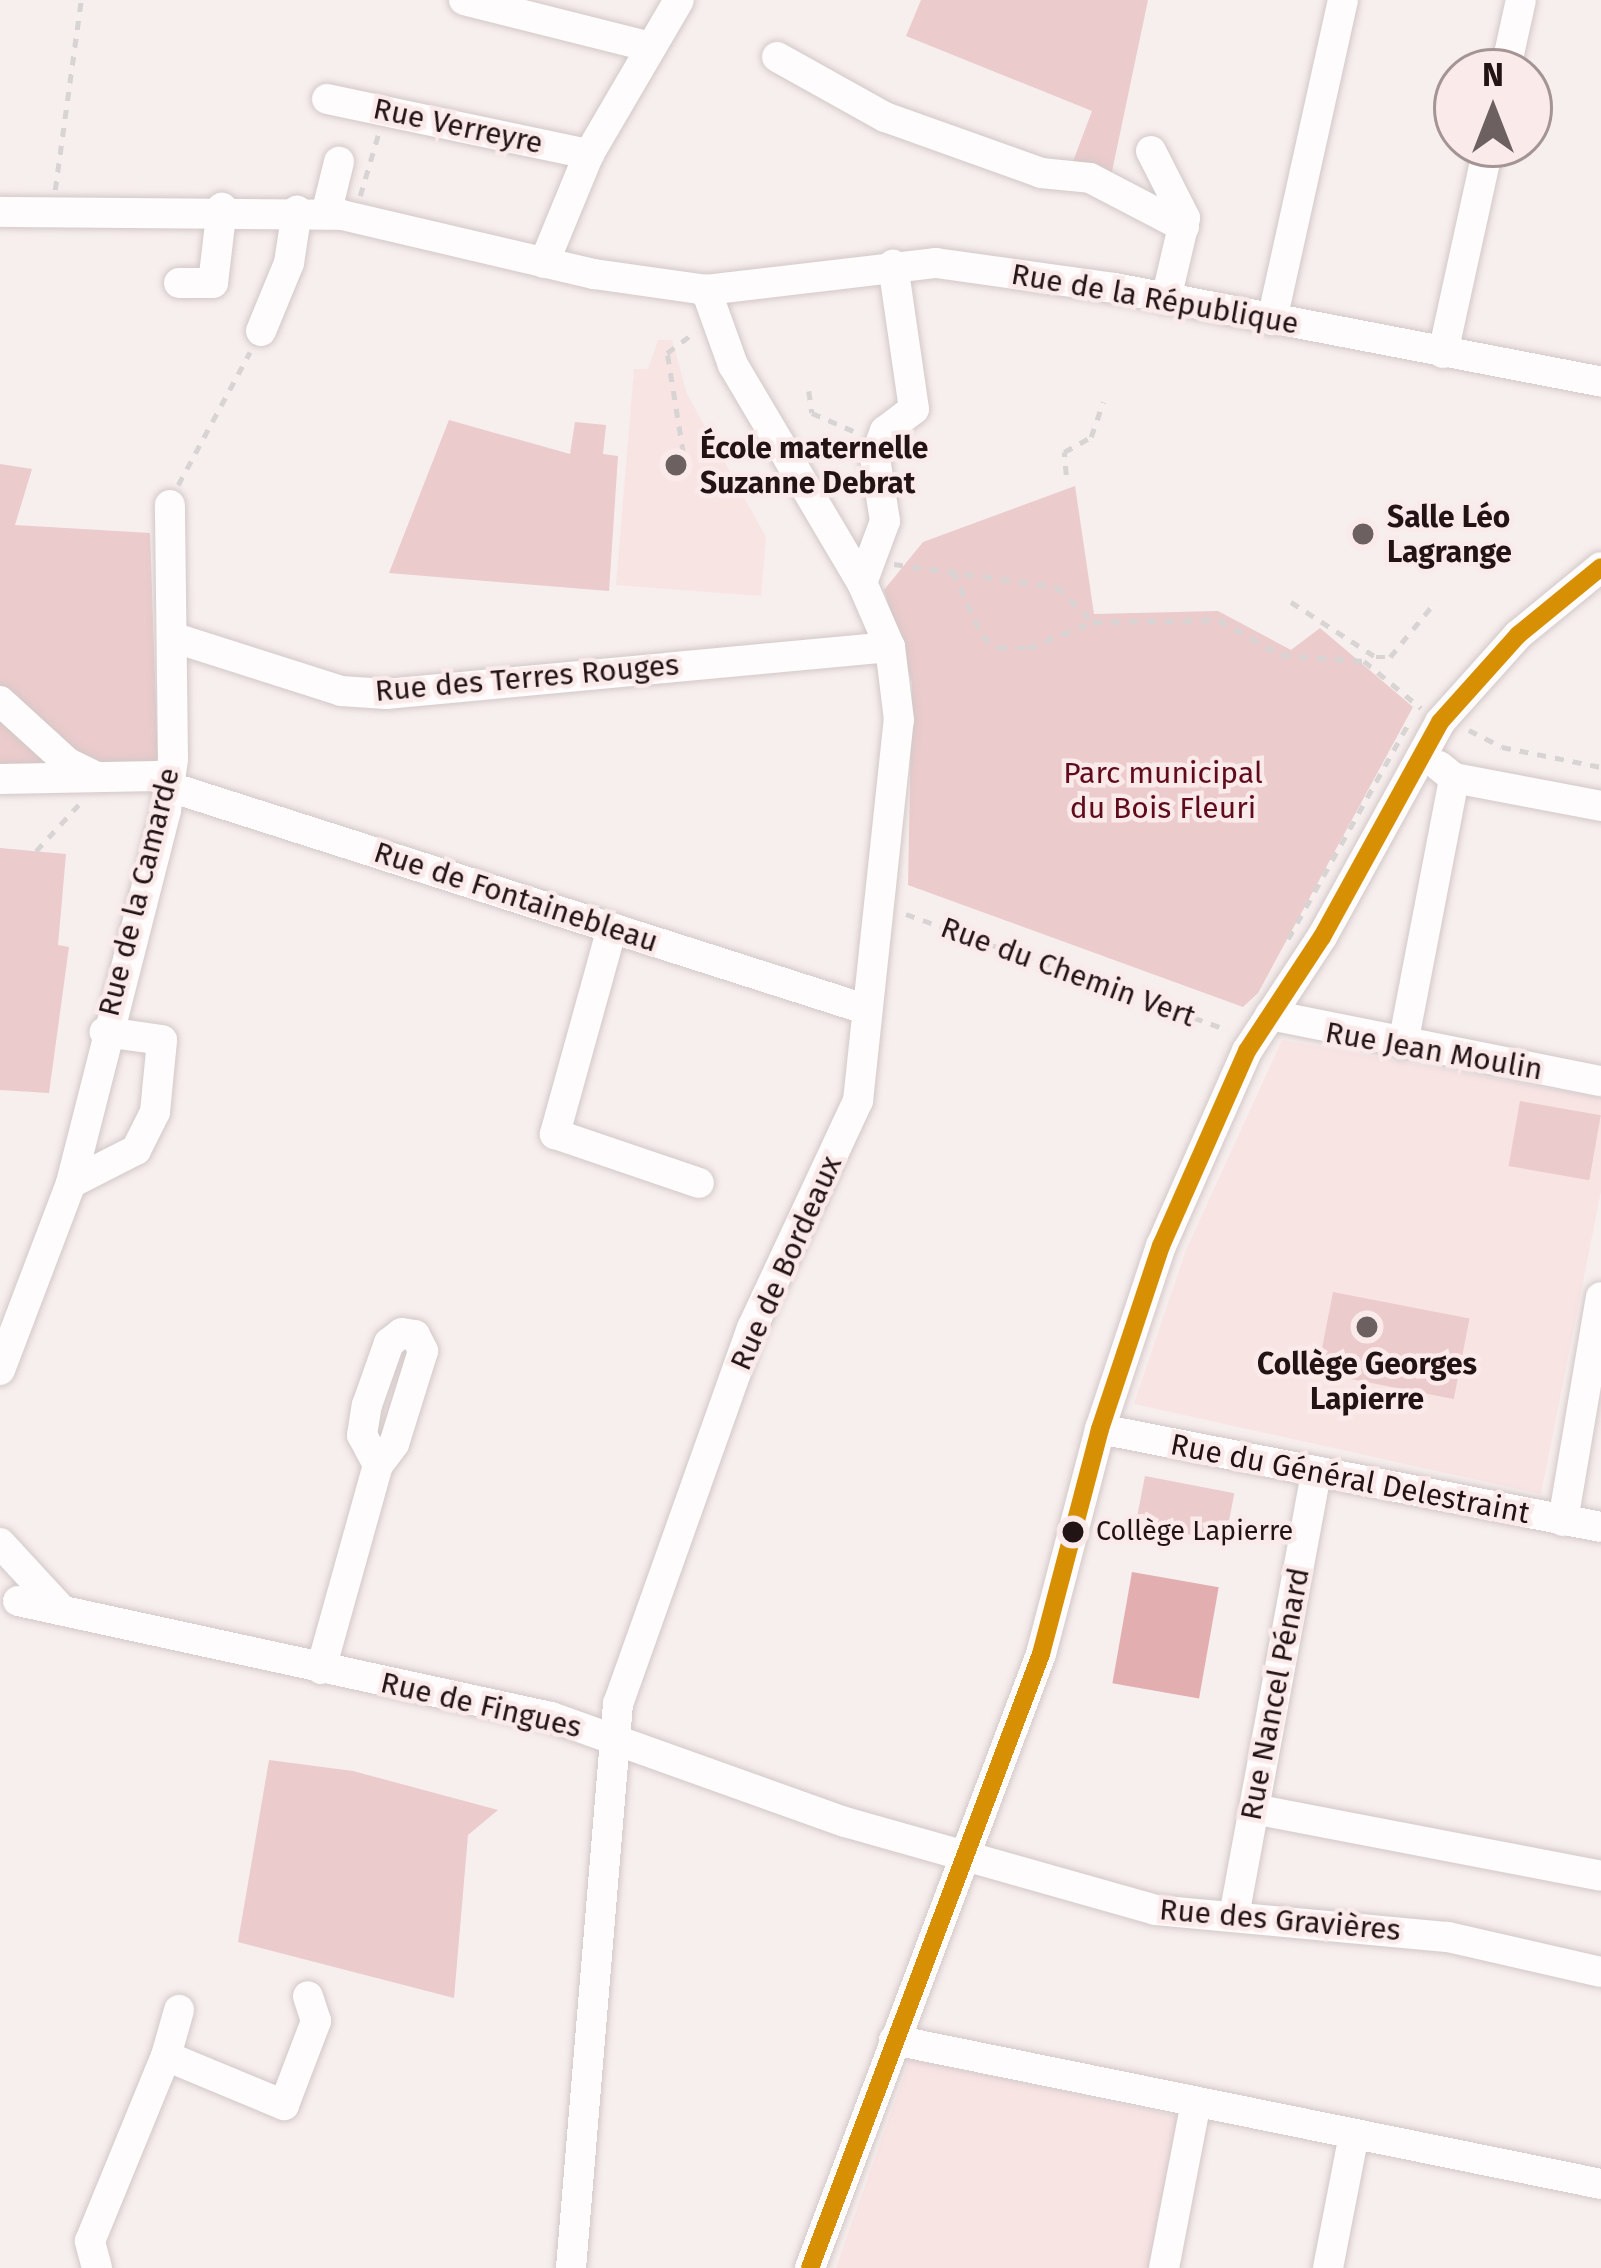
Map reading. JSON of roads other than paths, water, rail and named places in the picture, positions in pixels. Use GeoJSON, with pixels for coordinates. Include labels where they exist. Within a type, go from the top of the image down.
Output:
{"type":"FeatureCollection","features":[{"type":"Feature","properties":{"kind":"street"},"geometry":{"type":"LineString","coordinates":[[464,0],[647,46]]}},
{"type":"Feature","properties":{"kind":"street"},"geometry":{"type":"LineString","coordinates":[[544,263],[590,154],[647,46],[679,0]]}},
{"type":"Feature","properties":{"kind":"street"},"geometry":{"type":"LineString","coordinates":[[1272,320],[1342,0]]}},
{"type":"Feature","properties":{"kind":"street"},"geometry":{"type":"LineString","coordinates":[[1510,48],[1521,0]]}},
{"type":"Feature","properties":{"kind":"street"},"geometry":{"type":"LineString","coordinates":[[777,57],[885,116],[1041,173],[1090,178],[1184,227]]}},
{"type":"Feature","properties":{"kind":"street","name":"Rue Verreyre"},"geometry":{"type":"LineString","coordinates":[[327,99],[590,154]]}},
{"type":"Feature","properties":{"kind":"street"},"geometry":{"type":"LineString","coordinates":[[1151,151],[1184,227],[1166,299]]}},
{"type":"Feature","properties":{"kind":"street"},"geometry":{"type":"LineString","coordinates":[[261,332],[289,263],[326,214],[339,162]]}},
{"type":"Feature","properties":{"kind":"street"},"geometry":{"type":"LineString","coordinates":[[1443,353],[1484,168]]}},
{"type":"Feature","properties":{"kind":"street"},"geometry":{"type":"LineString","coordinates":[[179,283],[213,283],[223,208]]}},
{"type":"Feature","properties":{"kind":"street","name":"Rue de la République"},"geometry":{"type":"LineString","coordinates":[[0,212],[223,208],[326,214],[712,303],[893,265],[1007,272],[1601,382]]}},
{"type":"Feature","properties":{"kind":"street"},"geometry":{"type":"LineString","coordinates":[[870,570],[885,521],[880,444],[914,410],[893,265]]}},
{"type":"Feature","properties":{"kind":"street","name":"Rue de Bordeaux"},"geometry":{"type":"LineString","coordinates":[[571,2268],[612,1739],[752,1328],[858,1101],[862,1008],[884,906],[899,720],[890,647],[870,570],[733,365],[712,303]]}},
{"type":"Feature","properties":{"kind":"street","name":"Rue de la Camarde"},"geometry":{"type":"LineString","coordinates":[[0,1370],[71,1183],[170,787],[170,505]]}},
{"type":"Feature","properties":{"kind":"street"},"geometry":{"type":"LineString","coordinates":[[810,2268],[1041,1654],[1100,1429],[1161,1246],[1225,1097],[1261,1027],[1322,937],[1420,752],[1450,723],[1518,635],[1601,567]]}},
{"type":"Feature","properties":{"kind":"street","name":"Rue des Terres Rouges"},"geometry":{"type":"LineString","coordinates":[[172,637],[340,691],[386,694],[890,647]]}},
{"type":"Feature","properties":{"kind":"street"},"geometry":{"type":"LineString","coordinates":[[0,701],[68,763],[102,779]]}},
{"type":"Feature","properties":{"kind":"street"},"geometry":{"type":"LineString","coordinates":[[1420,752],[1454,778],[1601,806]]}},
{"type":"Feature","properties":{"kind":"street","name":"Rue de Fontainebleau"},"geometry":{"type":"LineString","coordinates":[[0,778],[157,776],[170,787],[862,1008]]}},
{"type":"Feature","properties":{"kind":"street"},"geometry":{"type":"LineString","coordinates":[[1403,1044],[1454,778]]}},
{"type":"Feature","properties":{"kind":"street"},"geometry":{"type":"LineString","coordinates":[[612,928],[555,1134],[699,1183]]}},
{"type":"Feature","properties":{"kind":"street","name":"Rue Jean Moulin"},"geometry":{"type":"LineString","coordinates":[[1261,1027],[1403,1044],[1601,1082]]}},
{"type":"Feature","properties":{"kind":"street"},"geometry":{"type":"LineString","coordinates":[[71,1183],[136,1150],[155,1112],[162,1040],[105,1033]]}},
{"type":"Feature","properties":{"kind":"street"},"geometry":{"type":"LineString","coordinates":[[1563,1521],[1578,1341],[1601,1297]]}},
{"type":"Feature","properties":{"kind":"street","name":"Rue du Général Delestraint"},"geometry":{"type":"LineString","coordinates":[[1100,1429],[1601,1527]]}},
{"type":"Feature","properties":{"kind":"street"},"geometry":{"type":"LineString","coordinates":[[321,1669],[378,1465]]}},
{"type":"Feature","properties":{"kind":"street","name":"Rue Nancel Pénard"},"geometry":{"type":"LineString","coordinates":[[1234,1916],[1316,1472]]}},
{"type":"Feature","properties":{"kind":"street"},"geometry":{"type":"LineString","coordinates":[[0,1544],[14,1596]]}},
{"type":"Feature","properties":{"kind":"street","name":"Rue de Fingues"},"geometry":{"type":"LineString","coordinates":[[14,1596],[321,1669],[551,1717],[962,1856]]}},
{"type":"Feature","properties":{"kind":"street"},"geometry":{"type":"LineString","coordinates":[[1254,1809],[1601,1876]]}},
{"type":"Feature","properties":{"kind":"street","name":"Rue des Gravières"},"geometry":{"type":"LineString","coordinates":[[962,1856],[1155,1910],[1448,1937],[1601,1972]]}},
{"type":"Feature","properties":{"kind":"street"},"geometry":{"type":"LineString","coordinates":[[166,2056],[284,2105],[316,2021],[308,1996]]}},
{"type":"Feature","properties":{"kind":"street"},"geometry":{"type":"LineString","coordinates":[[97,2268],[91,2241],[166,2056],[179,2010]]}},
{"type":"Feature","properties":{"kind":"street"},"geometry":{"type":"LineString","coordinates":[[894,2040],[1601,2184]]}},
{"type":"Feature","properties":{"kind":"street"},"geometry":{"type":"LineString","coordinates":[[1164,2268],[1196,2102]]}},
{"type":"Feature","properties":{"kind":"street"},"geometry":{"type":"LineString","coordinates":[[1328,2268],[1354,2134]]}},
{"type":"Feature","properties":{"kind":"place","name":"École maternelle Suzanne Debrat"},"geometry":{"type":"Point","coordinates":[676,465]}},
{"type":"Feature","properties":{"kind":"place","name":"Salle Léo Lagrange"},"geometry":{"type":"Point","coordinates":[1363,534]}},
{"type":"Feature","properties":{"kind":"place","name":"Collège Georges Lapierre"},"geometry":{"type":"Point","coordinates":[1367,1327]}},
{"type":"Feature","properties":{"kind":"place","name":"Collège Lapierre"},"geometry":{"type":"Point","coordinates":[1073,1532]}},
{"type":"Feature","properties":{"kind":"park label","name":"Parc municipal du Bois Fleuri"},"geometry":{"type":"Point","coordinates":[1163,790]}}]}
